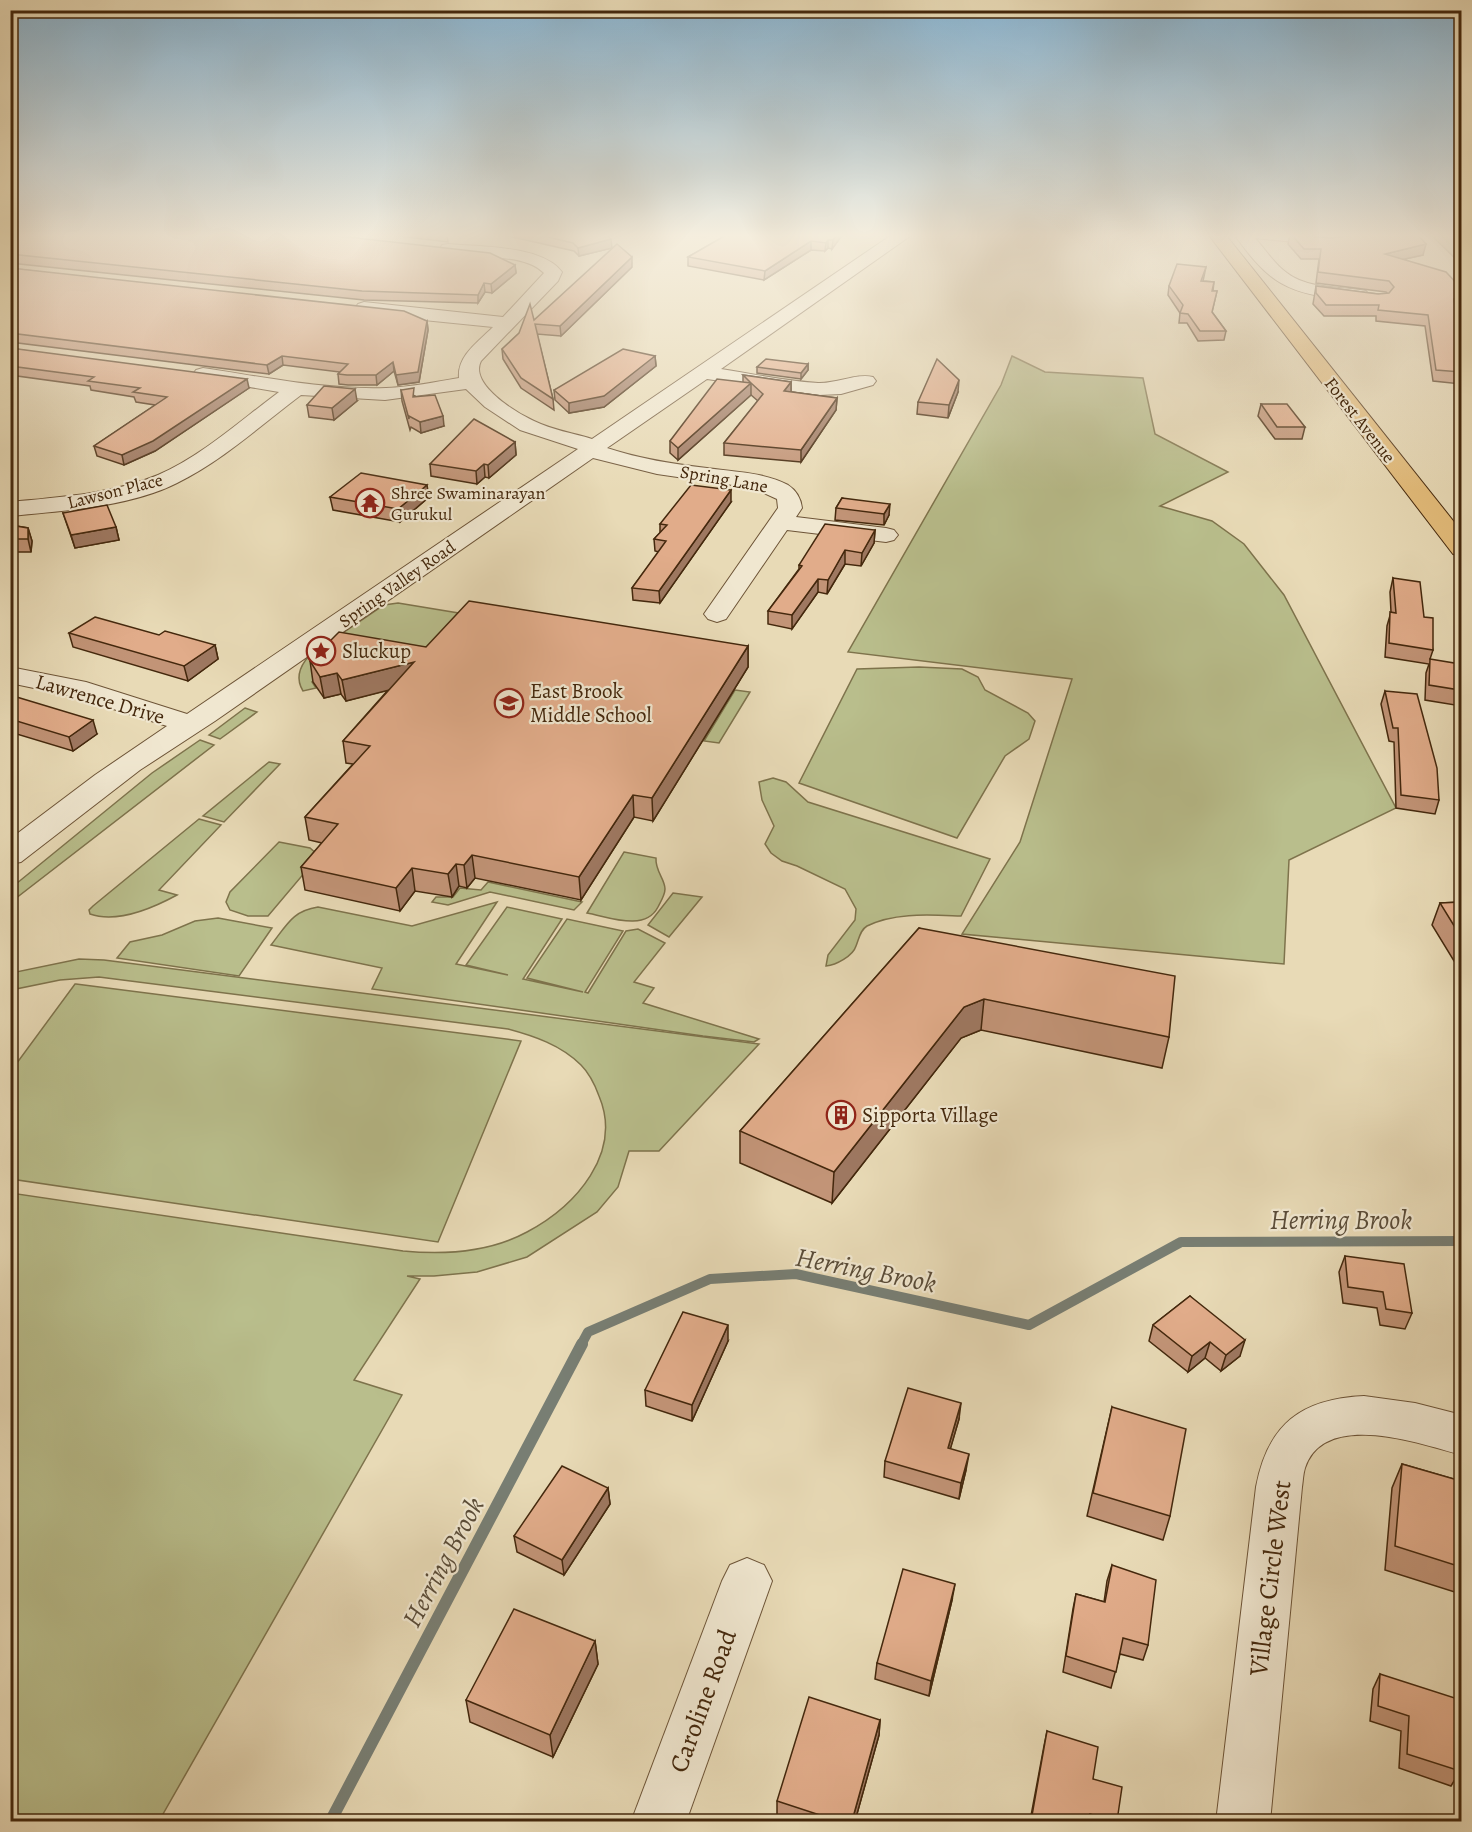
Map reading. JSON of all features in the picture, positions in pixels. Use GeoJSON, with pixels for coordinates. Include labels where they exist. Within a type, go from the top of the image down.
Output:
{"type":"FeatureCollection","features":[{"type":"Feature","properties":{"kind":"main road","name":"Forest Avenue"},"geometry":{"type":"LineString","coordinates":[[1283,319],[1458,541]]}},
{"type":"Feature","properties":{"kind":"street"},"geometry":{"type":"LineString","coordinates":[[475,319],[507,323]]}},
{"type":"Feature","properties":{"kind":"street"},"geometry":{"type":"LineString","coordinates":[[510,319],[473,358],[468,367],[470,382],[492,403],[527,426],[593,449]]}},
{"type":"Feature","properties":{"kind":"street","name":"Spring Valley Road"},"geometry":{"type":"LineString","coordinates":[[10,855],[130,764],[783,319]]}},
{"type":"Feature","properties":{"kind":"street"},"geometry":{"type":"LineString","coordinates":[[183,372],[374,394],[424,391],[470,382]]}},
{"type":"Feature","properties":{"kind":"street"},"geometry":{"type":"LineString","coordinates":[[706,373],[819,389],[842,388],[866,381]]}},
{"type":"Feature","properties":{"kind":"street","name":"Lawson Place"},"geometry":{"type":"LineString","coordinates":[[10,509],[81,502],[140,489],[168,479],[204,458],[298,387]]}},
{"type":"Feature","properties":{"kind":"street","name":"Spring Lane"},"geometry":{"type":"LineString","coordinates":[[593,449],[651,466],[751,481],[784,493],[790,501],[790,508],[717,614]]}},
{"type":"Feature","properties":{"kind":"street"},"geometry":{"type":"LineString","coordinates":[[781,522],[886,536]]}},
{"type":"Feature","properties":{"kind":"street","name":"Lawrence Drive"},"geometry":{"type":"LineString","coordinates":[[10,675],[76,688],[190,724]]}},
{"type":"Feature","properties":{"kind":"street","name":"Village Circle West"},"geometry":{"type":"LineString","coordinates":[[1243,1821],[1279,1486],[1284,1460],[1299,1438],[1306,1433],[1322,1422],[1350,1414],[1380,1415],[1461,1435]]}},
{"type":"Feature","properties":{"kind":"street","name":"Caroline Road"},"geometry":{"type":"LineString","coordinates":[[658,1821],[747,1581]]}},
{"type":"Feature","properties":{"kind":"green space"},"geometry":{"type":"Polygon","coordinates":[[[1012,356],[1045,372],[1143,378],[1155,434],[1228,472],[1160,506],[1212,521],[1244,544],[1284,595],[1396,808],[1289,860],[1284,964],[962,934],[1020,842],[1072,679],[848,652],[1001,385],[1012,356]]]}},
{"type":"Feature","properties":{"kind":"green space"},"geometry":{"type":"Polygon","coordinates":[[[398,603],[507,621],[422,675],[324,679],[312,682],[316,688],[303,691],[299,677],[303,664],[309,656],[384,605],[398,603]]]}},
{"type":"Feature","properties":{"kind":"green space"},"geometry":{"type":"Polygon","coordinates":[[[919,667],[962,669],[978,677],[985,690],[1028,713],[1035,721],[1029,739],[1005,756],[957,838],[799,783],[857,669],[919,667]]]}},
{"type":"Feature","properties":{"kind":"green space"},"geometry":{"type":"Polygon","coordinates":[[[735,690],[750,692],[719,743],[704,741],[735,690]]]}},
{"type":"Feature","properties":{"kind":"green space"},"geometry":{"type":"Polygon","coordinates":[[[245,708],[257,712],[220,739],[209,735],[245,708]]]}},
{"type":"Feature","properties":{"kind":"green space"},"geometry":{"type":"Polygon","coordinates":[[[200,740],[214,745],[11,902],[11,888],[152,773],[200,740]]]}},
{"type":"Feature","properties":{"kind":"green space"},"geometry":{"type":"Polygon","coordinates":[[[269,762],[280,764],[224,822],[203,816],[269,762]]]}},
{"type":"Feature","properties":{"kind":"green space"},"geometry":{"type":"Polygon","coordinates":[[[773,778],[786,782],[808,802],[990,859],[961,916],[901,916],[867,926],[860,935],[854,950],[848,956],[826,966],[828,955],[855,920],[856,909],[845,889],[782,861],[771,853],[765,844],[774,826],[762,800],[759,782],[773,778]]]}},
{"type":"Feature","properties":{"kind":"green space"},"geometry":{"type":"Polygon","coordinates":[[[199,819],[221,825],[159,890],[177,895],[157,905],[124,916],[101,917],[90,914],[89,910],[93,906],[199,819]]]}},
{"type":"Feature","properties":{"kind":"green space"},"geometry":{"type":"Polygon","coordinates":[[[279,842],[310,848],[318,855],[317,858],[268,916],[248,916],[230,910],[226,902],[230,892],[279,842]]]}},
{"type":"Feature","properties":{"kind":"green space"},"geometry":{"type":"Polygon","coordinates":[[[624,852],[656,858],[665,889],[658,907],[652,915],[636,921],[587,913],[624,852]]]}},
{"type":"Feature","properties":{"kind":"green space"},"geometry":{"type":"Polygon","coordinates":[[[488,882],[582,902],[574,910],[490,892],[448,905],[432,902],[436,897],[453,897],[460,888],[481,890],[488,882]]]}},
{"type":"Feature","properties":{"kind":"green space"},"geometry":{"type":"Polygon","coordinates":[[[673,893],[702,897],[669,937],[648,925],[673,893]]]}},
{"type":"Feature","properties":{"kind":"green space"},"geometry":{"type":"Polygon","coordinates":[[[497,902],[456,964],[508,975],[466,965],[507,907],[562,919],[523,979],[583,992],[527,978],[567,919],[623,931],[585,992],[588,993],[626,931],[638,929],[665,943],[634,982],[654,988],[643,1003],[759,1039],[754,1042],[703,1036],[372,989],[382,968],[271,945],[296,916],[318,907],[412,926],[497,902]]]}},
{"type":"Feature","properties":{"kind":"green space"},"geometry":{"type":"Polygon","coordinates":[[[218,918],[272,928],[239,976],[117,958],[130,942],[162,935],[195,921],[218,918]]]}},
{"type":"Feature","properties":{"kind":"green space"},"geometry":{"type":"Polygon","coordinates":[[[79,959],[104,960],[759,1044],[659,1151],[629,1151],[618,1187],[597,1212],[527,1257],[477,1272],[407,1276],[420,1279],[354,1380],[402,1395],[159,1821],[11,1821],[11,1193],[403,1251],[434,1253],[467,1250],[498,1244],[527,1232],[562,1208],[578,1193],[600,1157],[605,1138],[605,1117],[594,1084],[581,1065],[556,1047],[508,1029],[99,977],[60,980],[11,990],[11,973],[79,959]]]}},
{"type":"Feature","properties":{"kind":"green space"},"geometry":{"type":"Polygon","coordinates":[[[75,984],[521,1041],[438,1242],[11,1179],[11,1071],[75,984]]]}},
{"type":"Feature","properties":{"kind":"building"},"geometry":{"type":"Polygon","coordinates":[[[10,319],[427,321],[418,372],[396,375],[393,362],[376,375],[347,375],[338,374],[348,364],[282,356],[267,365],[10,333],[10,319]]]}},
{"type":"Feature","properties":{"kind":"building"},"geometry":{"type":"Polygon","coordinates":[[[524,319],[567,319],[560,326],[535,324],[553,399],[521,378],[502,349],[519,333],[524,319]]]}},
{"type":"Feature","properties":{"kind":"building"},"geometry":{"type":"Polygon","coordinates":[[[1192,319],[1218,319],[1226,331],[1200,331],[1192,319]]]}},
{"type":"Feature","properties":{"kind":"building"},"geometry":{"type":"Polygon","coordinates":[[[1429,319],[1456,319],[1459,343],[1461,343],[1461,372],[1436,370],[1429,319]]]}},
{"type":"Feature","properties":{"kind":"building"},"geometry":{"type":"Polygon","coordinates":[[[10,348],[247,379],[153,441],[122,455],[94,446],[167,397],[133,392],[140,388],[88,381],[94,377],[10,366],[10,348]]]}},
{"type":"Feature","properties":{"kind":"building"},"geometry":{"type":"Polygon","coordinates":[[[623,349],[655,356],[604,396],[569,403],[554,390],[623,349]]]}},
{"type":"Feature","properties":{"kind":"building"},"geometry":{"type":"Polygon","coordinates":[[[766,359],[808,364],[801,373],[757,367],[766,359]]]}},
{"type":"Feature","properties":{"kind":"building"},"geometry":{"type":"Polygon","coordinates":[[[937,359],[959,380],[949,405],[918,402],[937,359]]]}},
{"type":"Feature","properties":{"kind":"building"},"geometry":{"type":"Polygon","coordinates":[[[743,375],[791,382],[784,391],[837,398],[801,450],[724,443],[763,394],[743,375]]]}},
{"type":"Feature","properties":{"kind":"building"},"geometry":{"type":"Polygon","coordinates":[[[717,379],[751,383],[678,448],[670,441],[717,379]]]}},
{"type":"Feature","properties":{"kind":"building"},"geometry":{"type":"Polygon","coordinates":[[[324,386],[355,389],[332,408],[307,405],[324,386]]]}},
{"type":"Feature","properties":{"kind":"building"},"geometry":{"type":"Polygon","coordinates":[[[414,388],[413,397],[435,395],[443,416],[420,422],[409,416],[409,419],[401,390],[414,388]]]}},
{"type":"Feature","properties":{"kind":"building"},"geometry":{"type":"Polygon","coordinates":[[[1261,404],[1287,404],[1305,427],[1277,427],[1261,404]]]}},
{"type":"Feature","properties":{"kind":"building"},"geometry":{"type":"Polygon","coordinates":[[[474,419],[515,442],[488,465],[484,464],[476,471],[430,464],[474,419]]]}},
{"type":"Feature","properties":{"kind":"building"},"geometry":{"type":"Polygon","coordinates":[[[361,473],[427,485],[398,509],[330,497],[361,473]]]}},
{"type":"Feature","properties":{"kind":"building"},"geometry":{"type":"Polygon","coordinates":[[[691,485],[731,490],[659,591],[632,588],[666,541],[654,539],[667,525],[660,524],[691,485]]]}},
{"type":"Feature","properties":{"kind":"building"},"geometry":{"type":"Polygon","coordinates":[[[842,498],[890,504],[884,514],[836,508],[842,498]]]}},
{"type":"Feature","properties":{"kind":"building"},"geometry":{"type":"Polygon","coordinates":[[[107,505],[116,527],[71,535],[63,513],[107,505]]]}},
{"type":"Feature","properties":{"kind":"building"},"geometry":{"type":"Polygon","coordinates":[[[825,524],[875,530],[862,553],[845,550],[828,580],[818,579],[792,615],[768,611],[802,566],[799,565],[825,524]]]}},
{"type":"Feature","properties":{"kind":"building"},"geometry":{"type":"Polygon","coordinates":[[[10,525],[28,528],[28,539],[10,539],[10,525]]]}},
{"type":"Feature","properties":{"kind":"building"},"geometry":{"type":"Polygon","coordinates":[[[1393,578],[1420,582],[1424,617],[1433,618],[1433,650],[1389,643],[1390,612],[1396,613],[1393,578]]]}},
{"type":"Feature","properties":{"kind":"building"},"geometry":{"type":"Polygon","coordinates":[[[469,601],[748,646],[652,798],[633,795],[579,877],[472,855],[464,865],[456,864],[448,874],[412,868],[396,888],[301,867],[338,824],[305,817],[370,746],[343,741],[414,662],[342,680],[337,673],[320,677],[310,661],[339,632],[426,647],[469,601]]]}},
{"type":"Feature","properties":{"kind":"building"},"geometry":{"type":"Polygon","coordinates":[[[95,617],[159,635],[165,631],[215,645],[184,666],[69,633],[95,617]]]}},
{"type":"Feature","properties":{"kind":"building"},"geometry":{"type":"Polygon","coordinates":[[[1430,659],[1460,664],[1460,690],[1429,685],[1430,659]]]}},
{"type":"Feature","properties":{"kind":"building"},"geometry":{"type":"Polygon","coordinates":[[[1385,691],[1417,694],[1437,768],[1439,800],[1401,795],[1398,728],[1393,728],[1385,691]]]}},
{"type":"Feature","properties":{"kind":"building"},"geometry":{"type":"Polygon","coordinates":[[[10,695],[93,720],[69,737],[10,719],[10,695]]]}},
{"type":"Feature","properties":{"kind":"building"},"geometry":{"type":"Polygon","coordinates":[[[1461,902],[1461,937],[1440,903],[1461,902]]]}},
{"type":"Feature","properties":{"kind":"building","name":"Sipporta Village"},"geometry":{"type":"Polygon","coordinates":[[[919,928],[1175,976],[1169,1037],[984,999],[964,1007],[834,1172],[740,1131],[919,928]]]}},
{"type":"Feature","properties":{"kind":"building"},"geometry":{"type":"Polygon","coordinates":[[[1345,1256],[1404,1264],[1412,1313],[1386,1309],[1383,1292],[1348,1287],[1345,1256]]]}},
{"type":"Feature","properties":{"kind":"building"},"geometry":{"type":"Polygon","coordinates":[[[1190,1296],[1245,1340],[1226,1355],[1210,1342],[1192,1356],[1153,1325],[1190,1296]]]}},
{"type":"Feature","properties":{"kind":"building"},"geometry":{"type":"Polygon","coordinates":[[[683,1312],[728,1325],[692,1405],[645,1390],[683,1312]]]}},
{"type":"Feature","properties":{"kind":"building"},"geometry":{"type":"Polygon","coordinates":[[[908,1388],[961,1403],[948,1448],[969,1454],[961,1483],[885,1461],[908,1388]]]}},
{"type":"Feature","properties":{"kind":"building"},"geometry":{"type":"Polygon","coordinates":[[[1112,1407],[1186,1429],[1170,1516],[1093,1493],[1112,1407]]]}},
{"type":"Feature","properties":{"kind":"building"},"geometry":{"type":"Polygon","coordinates":[[[1402,1464],[1461,1481],[1461,1567],[1395,1546],[1402,1464]]]}},
{"type":"Feature","properties":{"kind":"building"},"geometry":{"type":"Polygon","coordinates":[[[562,1466],[608,1488],[562,1560],[514,1536],[562,1466]]]}},
{"type":"Feature","properties":{"kind":"building"},"geometry":{"type":"Polygon","coordinates":[[[1112,1565],[1156,1580],[1148,1645],[1123,1638],[1116,1672],[1066,1656],[1076,1594],[1105,1602],[1112,1565]]]}},
{"type":"Feature","properties":{"kind":"building"},"geometry":{"type":"Polygon","coordinates":[[[903,1569],[955,1584],[931,1681],[877,1663],[903,1569]]]}},
{"type":"Feature","properties":{"kind":"building"},"geometry":{"type":"Polygon","coordinates":[[[514,1609],[595,1641],[550,1735],[466,1700],[514,1609]]]}},
{"type":"Feature","properties":{"kind":"building"},"geometry":{"type":"Polygon","coordinates":[[[1380,1674],[1461,1700],[1460,1771],[1407,1754],[1409,1716],[1378,1706],[1380,1674]]]}},
{"type":"Feature","properties":{"kind":"building"},"geometry":{"type":"Polygon","coordinates":[[[809,1697],[880,1720],[852,1821],[838,1821],[777,1801],[809,1697]]]}},
{"type":"Feature","properties":{"kind":"building"},"geometry":{"type":"Polygon","coordinates":[[[1047,1731],[1098,1747],[1093,1779],[1122,1787],[1117,1821],[1090,1814],[1089,1821],[1031,1821],[1047,1731]]]}},
{"type":"Feature","properties":{"kind":"waterway","name":"Herring Brook"},"geometry":{"type":"LineString","coordinates":[[581,1345],[588,1332],[710,1279],[796,1274],[1029,1325],[1181,1242],[1462,1241]]}},
{"type":"Feature","properties":{"kind":"waterway","name":"Herring Brook"},"geometry":{"type":"LineString","coordinates":[[330,1822],[582,1344]]}},
{"type":"Feature","properties":{"kind":"place","name":"Shree Swaminarayan Gurukul"},"geometry":{"type":"Point","coordinates":[370,503]}},
{"type":"Feature","properties":{"kind":"place","name":"Sluckup"},"geometry":{"type":"Point","coordinates":[321,651]}},
{"type":"Feature","properties":{"kind":"place","name":"East Brook Middle School"},"geometry":{"type":"Point","coordinates":[509,703]}},
{"type":"Feature","properties":{"kind":"place","name":"Sipporta Village"},"geometry":{"type":"Point","coordinates":[841,1115]}}]}
